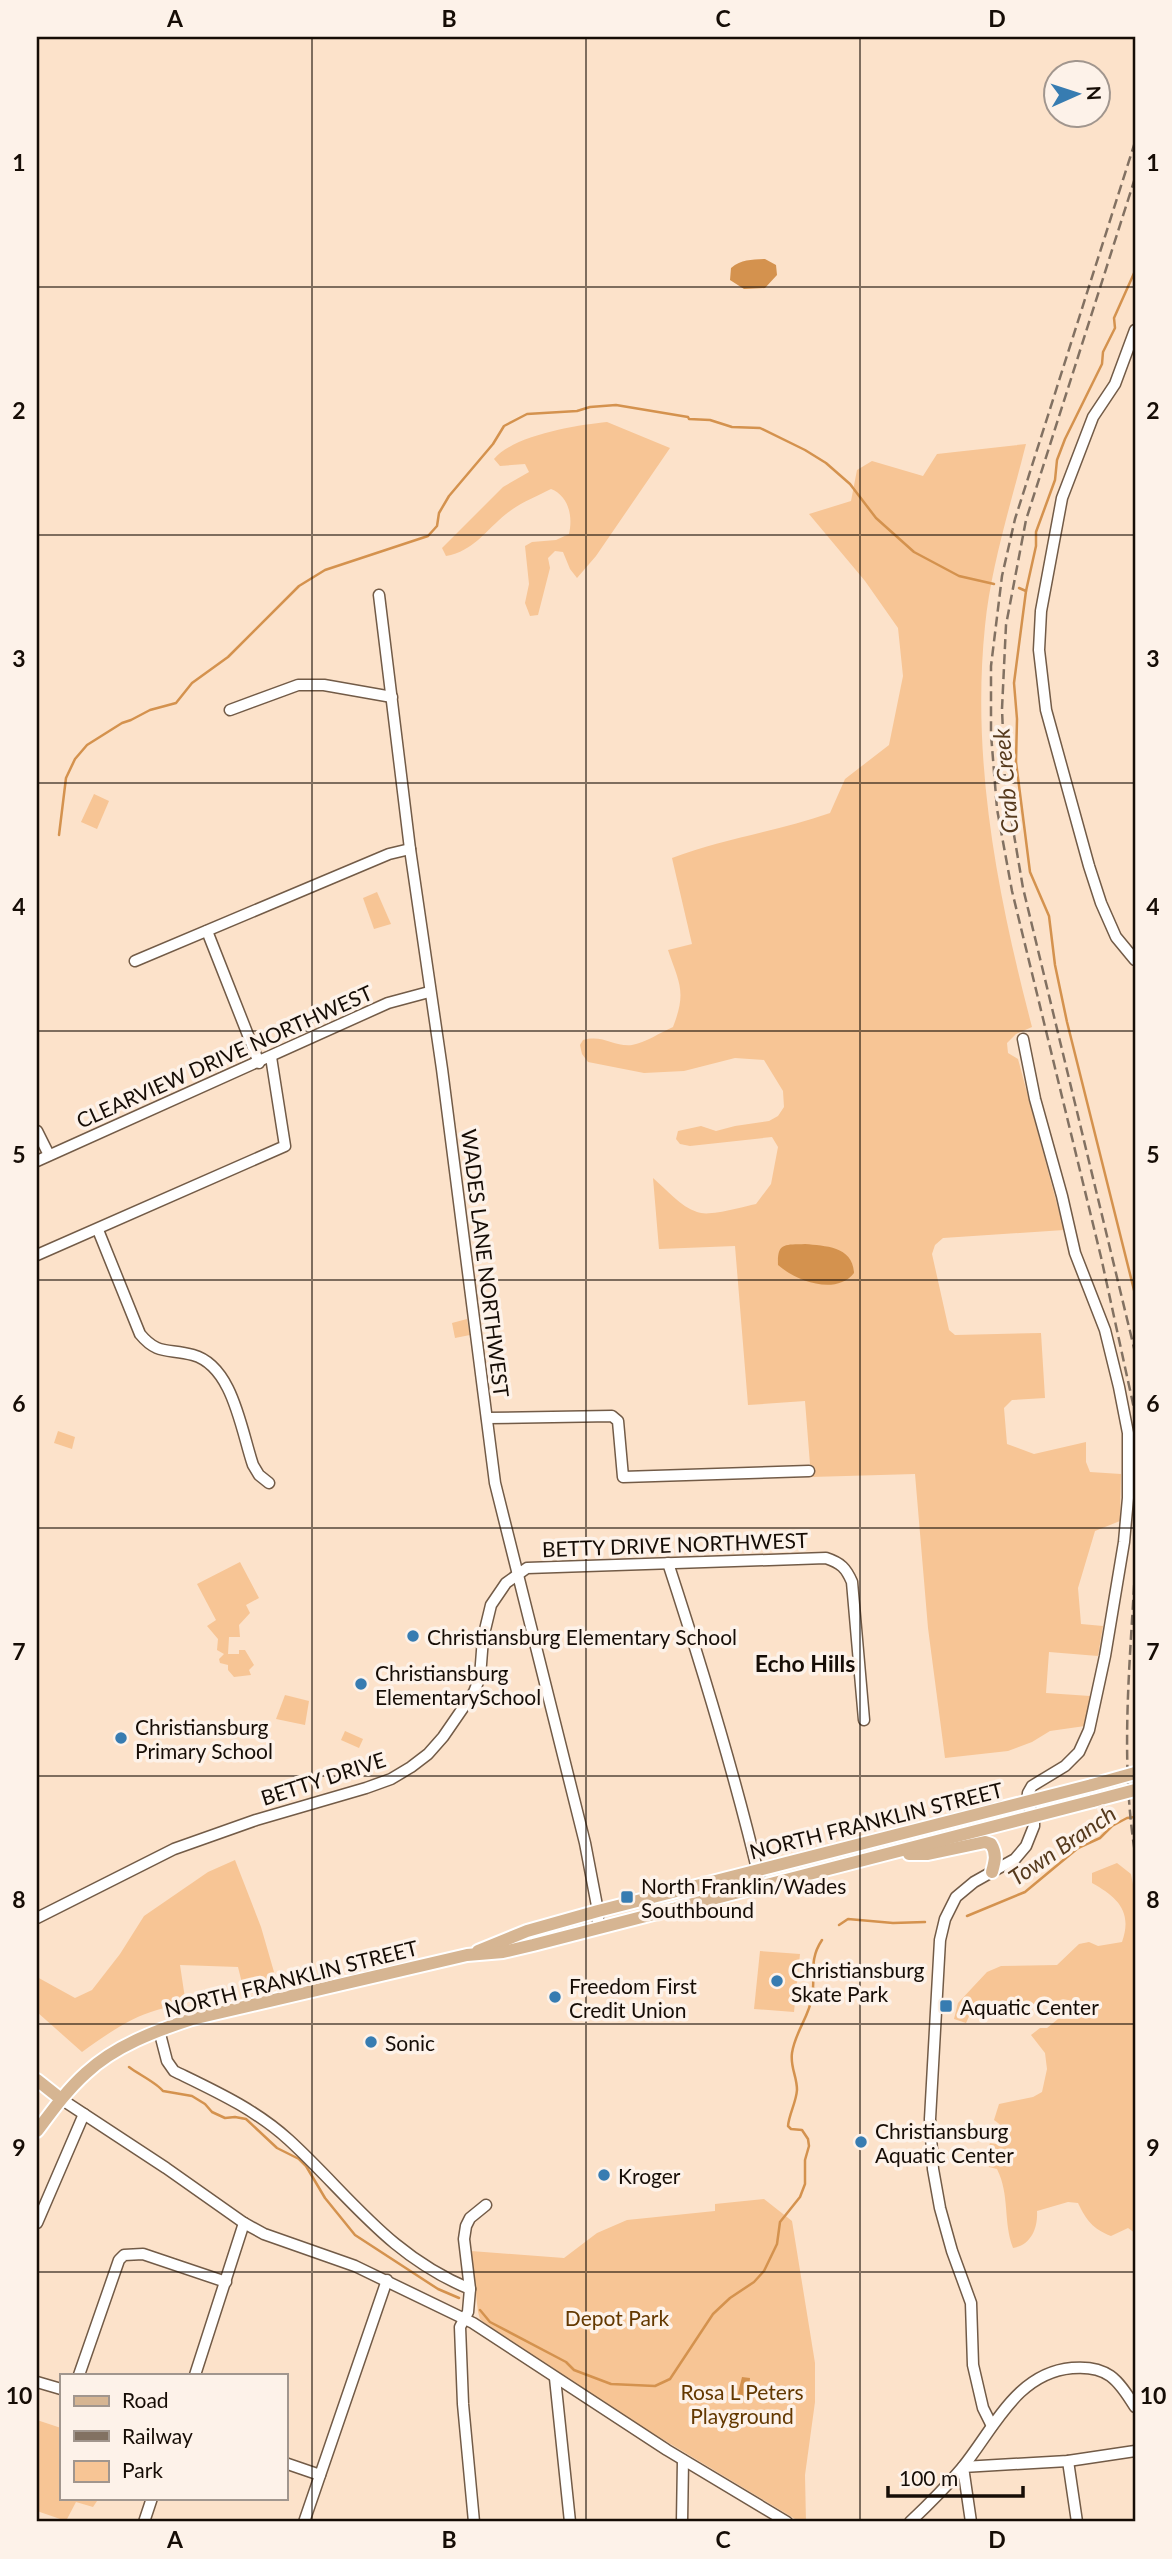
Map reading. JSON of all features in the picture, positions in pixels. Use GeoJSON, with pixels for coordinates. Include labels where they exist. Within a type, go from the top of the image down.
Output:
{"type":"FeatureCollection","features":[{"type":"Feature","properties":{"kind":"main road","name":"NORTH FRANKLIN STREET"},"geometry":{"type":"LineString","coordinates":[[467,1955],[527,1931],[598,1911],[1135,1773]]}},
{"type":"Feature","properties":{"kind":"main road","name":"NORTH FRANKLIN STREET"},"geometry":{"type":"LineString","coordinates":[[37,2131],[61,2099],[96,2064],[159,2030],[227,2011],[467,1955],[503,1952],[1135,1790]]}},
{"type":"Feature","properties":{"kind":"main road"},"geometry":{"type":"LineString","coordinates":[[888,1854],[928,1854],[985,1842],[991,1844],[995,1850],[992,1872]]}},
{"type":"Feature","properties":{"kind":"main road"},"geometry":{"type":"LineString","coordinates":[[37,2080],[61,2099]]}},
{"type":"Feature","properties":{"kind":"street"},"geometry":{"type":"LineString","coordinates":[[1135,330],[1115,384],[1094,417],[1062,498],[1042,604],[1039,650],[1046,710],[1089,866],[1116,937],[1135,960]]}},
{"type":"Feature","properties":{"kind":"street","name":"WADES LANE NORTHWEST"},"geometry":{"type":"LineString","coordinates":[[379,595],[410,849],[442,1069],[495,1483],[585,1843],[598,1911],[598,1928]]}},
{"type":"Feature","properties":{"kind":"street"},"geometry":{"type":"LineString","coordinates":[[230,709],[298,685],[324,685],[392,698]]}},
{"type":"Feature","properties":{"kind":"street"},"geometry":{"type":"LineString","coordinates":[[135,961],[389,854],[410,849]]}},
{"type":"Feature","properties":{"kind":"street"},"geometry":{"type":"LineString","coordinates":[[207,932],[259,1063]]}},
{"type":"Feature","properties":{"kind":"street","name":"CLEARVIEW DRIVE NORTHWEST"},"geometry":{"type":"LineString","coordinates":[[37,1161],[388,1003],[429,992]]}},
{"type":"Feature","properties":{"kind":"street"},"geometry":{"type":"LineString","coordinates":[[992,2426],[982,2408],[973,2365],[971,2303],[952,2251],[933,2169],[930,2119],[940,1940],[944,1919],[956,1897],[974,1882],[1022,1853],[1034,1826],[1034,1817],[1027,1802],[1028,1793],[1032,1786],[1065,1766],[1079,1752],[1089,1730],[1105,1656],[1124,1542],[1128,1498],[1128,1433],[1119,1387],[1105,1330],[1075,1253],[1035,1100],[1023,1038]]}},
{"type":"Feature","properties":{"kind":"street"},"geometry":{"type":"LineString","coordinates":[[37,1255],[285,1146],[271,1057]]}},
{"type":"Feature","properties":{"kind":"street"},"geometry":{"type":"LineString","coordinates":[[37,1131],[50,1155]]}},
{"type":"Feature","properties":{"kind":"street"},"geometry":{"type":"LineString","coordinates":[[98,1230],[139,1334],[149,1346],[161,1351],[192,1354],[219,1371],[227,1384],[253,1465],[259,1475],[269,1483]]}},
{"type":"Feature","properties":{"kind":"street"},"geometry":{"type":"LineString","coordinates":[[487,1418],[612,1416],[618,1422],[623,1477],[809,1471]]}},
{"type":"Feature","properties":{"kind":"street","name":"BETTY DRIVE NORTHWEST"},"geometry":{"type":"LineString","coordinates":[[519,1574],[527,1568],[550,1566],[826,1558],[839,1562],[852,1582],[864,1720]]}},
{"type":"Feature","properties":{"kind":"street"},"geometry":{"type":"LineString","coordinates":[[668,1563],[708,1685],[742,1803],[761,1886]]}},
{"type":"Feature","properties":{"kind":"street","name":"BETTY DRIVE"},"geometry":{"type":"LineString","coordinates":[[37,1918],[154,1858],[203,1838],[366,1788],[411,1767],[443,1738],[474,1692],[480,1677],[483,1638],[491,1605],[506,1583],[519,1574]]}},
{"type":"Feature","properties":{"kind":"street"},"geometry":{"type":"LineString","coordinates":[[159,2030],[167,2061],[174,2071],[240,2104],[265,2120],[290,2141],[355,2209],[384,2235],[441,2277],[470,2289]]}},
{"type":"Feature","properties":{"kind":"street"},"geometry":{"type":"LineString","coordinates":[[61,2099],[244,2223],[264,2234],[322,2253],[387,2280],[465,2319],[683,2460],[787,2522]]}},
{"type":"Feature","properties":{"kind":"street"},"geometry":{"type":"LineString","coordinates":[[37,2223],[84,2114]]}},
{"type":"Feature","properties":{"kind":"street"},"geometry":{"type":"LineString","coordinates":[[474,2522],[463,2404],[460,2327],[468,2312],[470,2289],[464,2239],[466,2226],[470,2218],[486,2206]]}},
{"type":"Feature","properties":{"kind":"street"},"geometry":{"type":"LineString","coordinates":[[195,2374],[244,2223]]}},
{"type":"Feature","properties":{"kind":"street"},"geometry":{"type":"LineString","coordinates":[[79,2374],[119,2260],[124,2255],[143,2254],[226,2282]]}},
{"type":"Feature","properties":{"kind":"street"},"geometry":{"type":"LineString","coordinates":[[304,2522],[387,2280]]}},
{"type":"Feature","properties":{"kind":"street"},"geometry":{"type":"LineString","coordinates":[[910,2522],[962,2467],[1014,2397],[1031,2382],[1050,2372],[1087,2367],[1105,2372],[1121,2384],[1135,2407]]}},
{"type":"Feature","properties":{"kind":"street"},"geometry":{"type":"LineString","coordinates":[[555,2378],[570,2522]]}},
{"type":"Feature","properties":{"kind":"street"},"geometry":{"type":"LineString","coordinates":[[37,2382],[60,2389]]}},
{"type":"Feature","properties":{"kind":"street"},"geometry":{"type":"LineString","coordinates":[[962,2467],[1068,2461],[1135,2451]]}},
{"type":"Feature","properties":{"kind":"street"},"geometry":{"type":"LineString","coordinates":[[682,2522],[683,2460]]}},
{"type":"Feature","properties":{"kind":"street"},"geometry":{"type":"LineString","coordinates":[[1068,2461],[1077,2522]]}},
{"type":"Feature","properties":{"kind":"street"},"geometry":{"type":"LineString","coordinates":[[287,2464],[320,2475]]}},
{"type":"Feature","properties":{"kind":"street"},"geometry":{"type":"LineString","coordinates":[[962,2467],[971,2522]]}},
{"type":"Feature","properties":{"kind":"street"},"geometry":{"type":"LineString","coordinates":[[144,2522],[151,2500]]}},
{"type":"Feature","properties":{"kind":"green space"},"geometry":{"type":"Polygon","coordinates":[[[607,422],[670,448],[596,556],[577,578],[563,552],[555,551],[548,558],[550,568],[538,615],[530,616],[525,603],[529,584],[525,546],[532,542],[556,540],[569,534],[568,508],[557,492],[551,489],[522,504],[506,514],[472,545],[446,556],[442,548],[503,487],[529,472],[525,464],[500,466],[494,459],[503,451],[547,433],[607,422]]]}},
{"type":"Feature","properties":{"kind":"green space"},"geometry":{"type":"Polygon","coordinates":[[[1026,444],[988,603],[982,677],[982,727],[990,828],[998,879],[1032,1027],[1016,1034],[1007,1043],[1008,1053],[1018,1059],[1064,1230],[943,1238],[935,1245],[932,1254],[949,1330],[955,1335],[1041,1333],[1045,1398],[1012,1400],[1004,1408],[1007,1444],[1034,1454],[1086,1442],[1086,1462],[1090,1472],[1121,1474],[1120,1521],[1095,1531],[1078,1588],[1081,1624],[1103,1626],[1098,1656],[1049,1652],[1046,1693],[1090,1696],[1085,1726],[1050,1731],[1032,1742],[1008,1751],[945,1758],[928,1628],[915,1474],[811,1477],[805,1401],[748,1405],[735,1246],[659,1249],[653,1178],[679,1202],[697,1212],[717,1212],[756,1204],[771,1184],[778,1147],[772,1137],[690,1146],[680,1144],[676,1139],[678,1131],[701,1126],[716,1131],[769,1121],[778,1116],[784,1107],[783,1091],[764,1060],[735,1058],[684,1071],[644,1073],[588,1062],[580,1045],[583,1040],[597,1039],[632,1045],[673,1027],[680,1004],[680,987],[668,950],[692,944],[672,858],[830,813],[845,779],[889,745],[903,676],[898,628],[865,581],[809,514],[851,501],[857,470],[872,461],[923,476],[937,454],[1026,444]]]}},
{"type":"Feature","properties":{"kind":"green space"},"geometry":{"type":"Polygon","coordinates":[[[94,794],[109,801],[97,829],[81,822],[94,794]]]}},
{"type":"Feature","properties":{"kind":"green space"},"geometry":{"type":"Polygon","coordinates":[[[377,892],[391,924],[374,929],[363,898],[377,892]]]}},
{"type":"Feature","properties":{"kind":"green space"},"geometry":{"type":"Polygon","coordinates":[[[467,1319],[470,1335],[455,1338],[452,1323],[467,1319]]]}},
{"type":"Feature","properties":{"kind":"green space"},"geometry":{"type":"Polygon","coordinates":[[[58,1431],[75,1437],[72,1449],[54,1443],[58,1431]]]}},
{"type":"Feature","properties":{"kind":"green space"},"geometry":{"type":"Polygon","coordinates":[[[240,1562],[259,1598],[246,1605],[250,1613],[239,1625],[240,1637],[229,1637],[228,1654],[239,1654],[239,1650],[245,1650],[254,1665],[249,1670],[251,1675],[234,1677],[228,1670],[228,1665],[220,1663],[219,1659],[224,1654],[217,1650],[218,1639],[207,1626],[216,1620],[197,1584],[240,1562]]]}},
{"type":"Feature","properties":{"kind":"green space"},"geometry":{"type":"Polygon","coordinates":[[[285,1695],[309,1701],[305,1725],[276,1719],[285,1695]]]}},
{"type":"Feature","properties":{"kind":"green space"},"geometry":{"type":"Polygon","coordinates":[[[345,1731],[363,1739],[359,1748],[341,1740],[345,1731]]]}},
{"type":"Feature","properties":{"kind":"green space"},"geometry":{"type":"Polygon","coordinates":[[[235,1860],[261,1927],[274,1972],[256,1993],[245,1995],[238,1967],[180,1965],[186,2005],[160,2009],[137,2017],[82,2052],[37,2012],[37,1977],[75,1998],[92,1990],[120,1954],[144,1916],[208,1872],[235,1860]]]}},
{"type":"Feature","properties":{"kind":"green space"},"geometry":{"type":"Polygon","coordinates":[[[1117,1863],[1131,1874],[1135,1895],[1135,2233],[1128,2228],[1111,2236],[1091,2223],[1078,2203],[1068,2202],[1037,2211],[1032,2235],[1013,2248],[1001,2179],[997,2169],[989,2167],[990,2143],[996,2144],[1004,2136],[1002,2126],[994,2120],[999,2104],[1033,2097],[1042,2092],[1047,2069],[1045,2053],[1031,2035],[1040,2028],[1047,2028],[1058,2019],[1078,2019],[1079,2010],[1073,2001],[1063,1999],[1043,2006],[1029,2003],[1002,2007],[984,2004],[971,2012],[966,2023],[954,2019],[958,2003],[987,1972],[1001,1966],[1057,1965],[1079,1944],[1089,1942],[1098,1946],[1122,1942],[1125,1931],[1124,1913],[1109,1894],[1092,1883],[1092,1873],[1117,1863]]]}},
{"type":"Feature","properties":{"kind":"green space","name":"Christiansburg Skate Park"},"geometry":{"type":"Polygon","coordinates":[[[760,1951],[800,1954],[794,2012],[754,2009],[760,1951]]]}},
{"type":"Feature","properties":{"kind":"green space"},"geometry":{"type":"Polygon","coordinates":[[[764,2199],[792,2221],[815,2363],[815,2402],[805,2475],[806,2522],[800,2522],[644,2428],[487,2325],[480,2319],[478,2312],[471,2251],[564,2258],[597,2233],[627,2220],[715,2211],[715,2204],[764,2199]]]}},
{"type":"Feature","properties":{"kind":"green space"},"geometry":{"type":"Polygon","coordinates":[[[37,2420],[60,2428],[60,2500],[98,2500],[93,2507],[76,2502],[66,2521],[37,2511],[37,2420]]]}},
{"type":"Feature","properties":{"kind":"shaded area"},"geometry":{"type":"Polygon","coordinates":[[[765,259],[776,265],[777,275],[765,288],[744,289],[730,280],[731,268],[735,265],[747,260],[765,259]]]}},
{"type":"Feature","properties":{"kind":"shaded area"},"geometry":{"type":"Polygon","coordinates":[[[805,1244],[843,1252],[849,1257],[854,1273],[837,1284],[816,1284],[795,1276],[778,1265],[779,1252],[784,1246],[805,1244]]]}},
{"type":"Feature","properties":{"kind":"shaded area"},"geometry":{"type":"Polygon","coordinates":[[[742,2377],[750,2378],[748,2402],[736,2401],[742,2377]]]}},
{"type":"Feature","properties":{"kind":"waterway","name":"Crab Creek"},"geometry":{"type":"LineString","coordinates":[[1135,271],[1114,318],[1115,328],[1103,352],[1102,364],[1057,460],[1055,480],[1036,532],[1014,683],[1016,762],[1030,872],[1049,916],[1055,965],[1067,1022],[1135,1294]]}},
{"type":"Feature","properties":{"kind":"waterway"},"geometry":{"type":"LineString","coordinates":[[59,835],[66,778],[75,759],[87,745],[122,723],[150,710],[176,703],[192,683],[228,657],[299,586],[325,570],[428,536],[437,526],[439,513],[449,496],[493,444],[504,426],[527,414],[616,405],[689,419],[710,420],[732,427],[760,428],[826,463],[850,484],[876,518],[914,552],[959,576],[994,584]]}},
{"type":"Feature","properties":{"kind":"waterway","name":"Crab Creek"},"geometry":{"type":"LineString","coordinates":[[1019,588],[1026,591]]}},
{"type":"Feature","properties":{"kind":"waterway","name":"Town Branch"},"geometry":{"type":"LineString","coordinates":[[967,1916],[1025,1892],[1078,1848],[1100,1838],[1112,1826],[1135,1817]]}},
{"type":"Feature","properties":{"kind":"waterway","name":"Town Branch"},"geometry":{"type":"LineString","coordinates":[[839,1925],[848,1919],[893,1923],[925,1922]]}},
{"type":"Feature","properties":{"kind":"waterway","name":"Town Branch"},"geometry":{"type":"LineString","coordinates":[[480,2310],[490,2322],[566,2362],[574,2370],[611,2384],[655,2386],[670,2379],[713,2314],[764,2271],[777,2244],[780,2222],[800,2197],[805,2184],[808,2139],[802,2130],[788,2126],[797,2090],[792,2058],[796,2038],[810,2004],[815,1955],[822,1940]]}},
{"type":"Feature","properties":{"kind":"waterway","name":"Town Branch"},"geometry":{"type":"LineString","coordinates":[[129,2067],[163,2091],[192,2096],[212,2112],[225,2118],[246,2119],[277,2148],[299,2159],[306,2166],[325,2198],[355,2235],[438,2289],[459,2298]]}},
{"type":"Feature","properties":{"kind":"railway"},"geometry":{"type":"LineString","coordinates":[[1135,142],[1015,519],[1002,576],[991,666],[991,734],[997,809],[1012,891],[1101,1257],[1135,1413]]}},
{"type":"Feature","properties":{"kind":"railway"},"geometry":{"type":"LineString","coordinates":[[1135,178],[1026,520],[1006,625],[1002,709],[1005,782],[1023,888],[1135,1352]]}},
{"type":"Feature","properties":{"kind":"railway"},"geometry":{"type":"LineString","coordinates":[[1135,1570],[1127,1747],[1130,1818],[1135,1853]]}},
{"type":"Feature","properties":{"kind":"place","name":"Christiansburg Elementary School"},"geometry":{"type":"Point","coordinates":[413,1636]}},
{"type":"Feature","properties":{"kind":"place","name":"Christiansburg ElementarySchool"},"geometry":{"type":"Point","coordinates":[361,1684]}},
{"type":"Feature","properties":{"kind":"place","name":"Christiansburg Primary School"},"geometry":{"type":"Point","coordinates":[121,1738]}},
{"type":"Feature","properties":{"kind":"place","name":"North Franklin/Wades Southbound"},"geometry":{"type":"Point","coordinates":[627,1897]}},
{"type":"Feature","properties":{"kind":"place","name":"Christiansburg Skate Park"},"geometry":{"type":"Point","coordinates":[777,1981]}},
{"type":"Feature","properties":{"kind":"place","name":"Freedom First Credit Union"},"geometry":{"type":"Point","coordinates":[555,1997]}},
{"type":"Feature","properties":{"kind":"place","name":"Aquatic Center"},"geometry":{"type":"Point","coordinates":[946,2006]}},
{"type":"Feature","properties":{"kind":"place","name":"Sonic"},"geometry":{"type":"Point","coordinates":[371,2042]}},
{"type":"Feature","properties":{"kind":"place","name":"Christiansburg Aquatic Center"},"geometry":{"type":"Point","coordinates":[861,2142]}},
{"type":"Feature","properties":{"kind":"place","name":"Kroger"},"geometry":{"type":"Point","coordinates":[604,2175]}},
{"type":"Feature","properties":{"kind":"district","name":"Echo Hills"},"geometry":{"type":"Point","coordinates":[805,1663]}},
{"type":"Feature","properties":{"kind":"park label","name":"Depot Park"},"geometry":{"type":"Point","coordinates":[617,2317]}},
{"type":"Feature","properties":{"kind":"park label","name":"Rosa L Peters Playground"},"geometry":{"type":"Point","coordinates":[742,2403]}}]}
